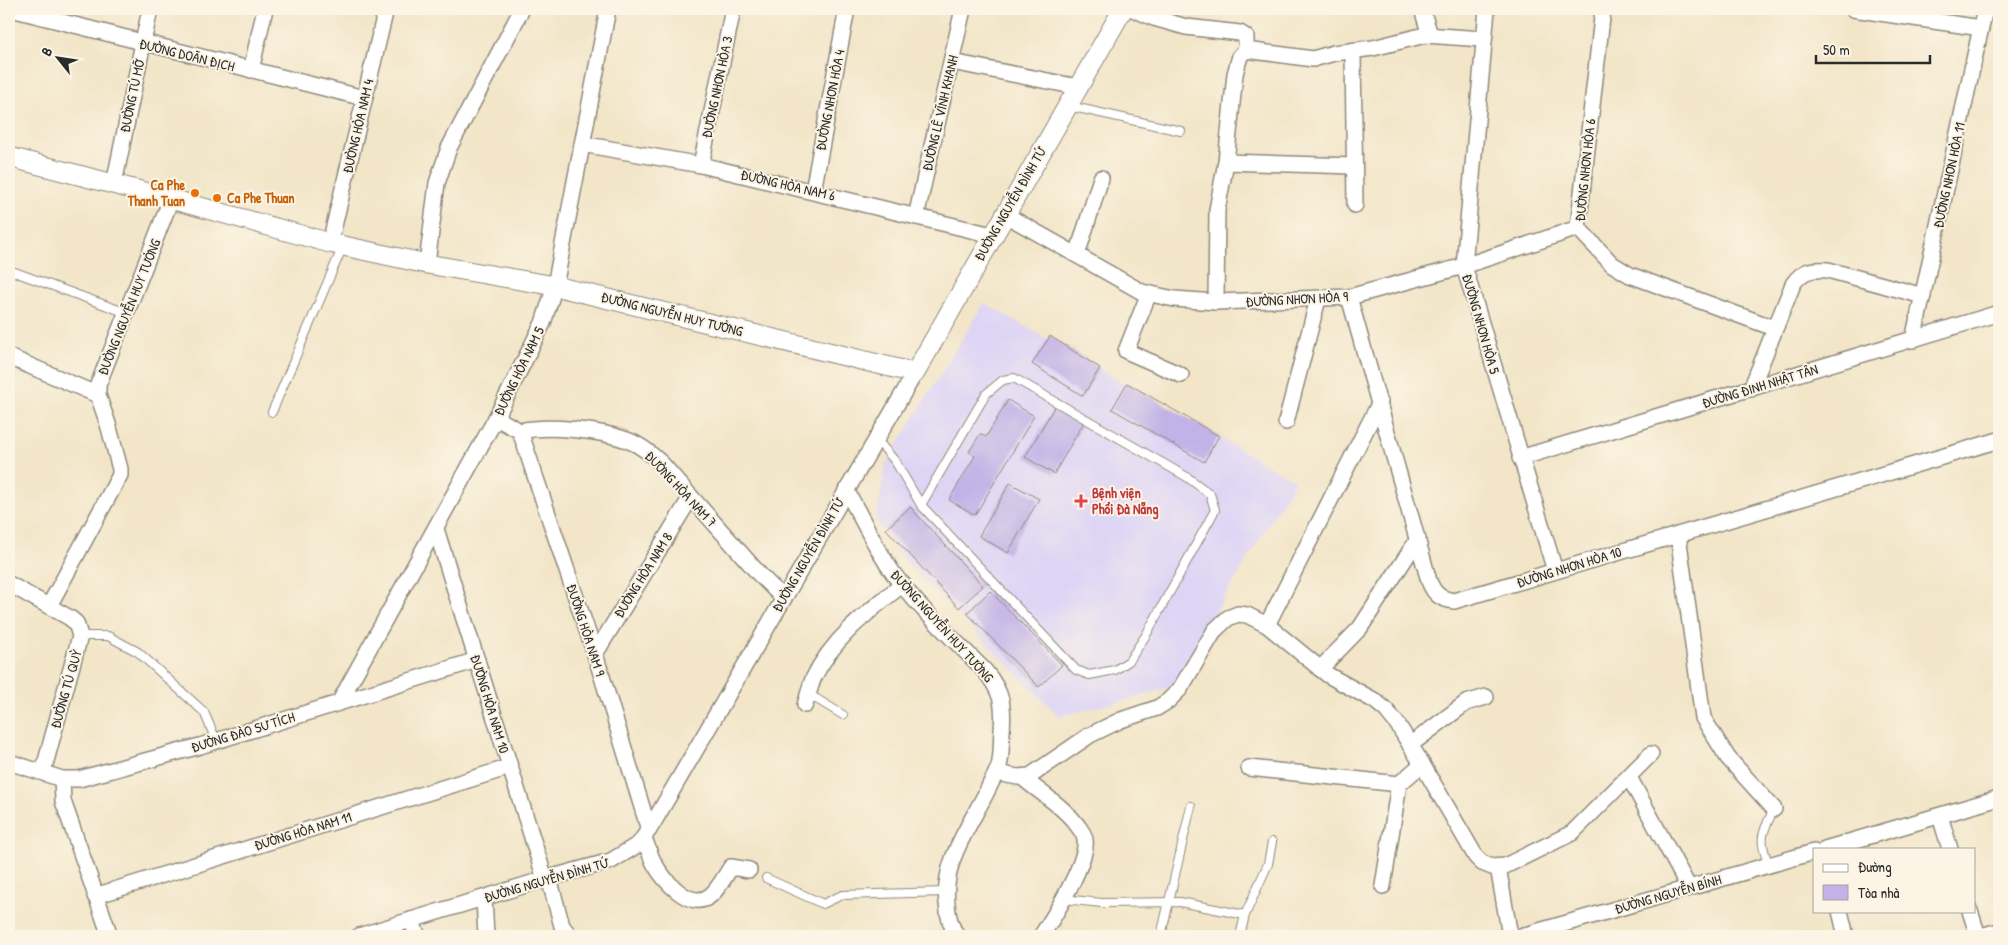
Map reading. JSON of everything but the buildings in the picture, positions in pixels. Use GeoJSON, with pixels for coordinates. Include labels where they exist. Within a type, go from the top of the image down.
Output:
{"type":"FeatureCollection","features":[{"type":"Feature","properties":{"kind":"street","name":"ĐƯỜNG DOÃN ĐỊCH"},"geometry":{"type":"LineString","coordinates":[[11,9],[143,44],[364,98]]}},
{"type":"Feature","properties":{"kind":"street","name":"ĐƯỜNG TÚ MỠ"},"geometry":{"type":"LineString","coordinates":[[114,184],[150,9]]}},
{"type":"Feature","properties":{"kind":"street"},"geometry":{"type":"LineString","coordinates":[[251,70],[265,9]]}},
{"type":"Feature","properties":{"kind":"street","name":"ĐƯỜNG HÒA NAM 4"},"geometry":{"type":"LineString","coordinates":[[337,245],[364,98],[386,9]]}},
{"type":"Feature","properties":{"kind":"street"},"geometry":{"type":"LineString","coordinates":[[427,264],[437,183],[449,148],[522,9]]}},
{"type":"Feature","properties":{"kind":"street","name":"ĐƯỜNG HÒA NAM 5"},"geometry":{"type":"LineString","coordinates":[[340,701],[496,418],[543,324],[554,286],[608,9]]}},
{"type":"Feature","properties":{"kind":"street","name":"ĐƯỜNG NHƠN HÒA 3"},"geometry":{"type":"LineString","coordinates":[[701,165],[733,9]]}},
{"type":"Feature","properties":{"kind":"street","name":"ĐƯỜNG NHƠN HÒA 4"},"geometry":{"type":"LineString","coordinates":[[813,191],[847,9]]}},
{"type":"Feature","properties":{"kind":"street","name":"ĐƯỜNG LÊ VĨNH KHANH"},"geometry":{"type":"LineString","coordinates":[[916,217],[963,9]]}},
{"type":"Feature","properties":{"kind":"street","name":"ĐƯỜNG NGUYỄN ĐÌNH TỨ"},"geometry":{"type":"LineString","coordinates":[[359,936],[611,861],[638,844],[646,834],[876,439],[1123,9]]}},
{"type":"Feature","properties":{"kind":"street"},"geometry":{"type":"LineString","coordinates":[[1133,9],[1186,28],[1235,31],[1246,37],[1246,50],[1240,56],[1235,74],[1226,162],[1217,210],[1216,302]]}},
{"type":"Feature","properties":{"kind":"street"},"geometry":{"type":"LineString","coordinates":[[1422,9],[1430,35]]}},
{"type":"Feature","properties":{"kind":"street","name":"ĐƯỜNG NHƠN HÒA 5"},"geometry":{"type":"LineString","coordinates":[[1487,9],[1464,266],[1520,458],[1556,571]]}},
{"type":"Feature","properties":{"kind":"street","name":"ĐƯỜNG NHƠN HÒA 6"},"geometry":{"type":"LineString","coordinates":[[1603,9],[1578,228],[1612,264],[1630,275],[1774,328]]}},
{"type":"Feature","properties":{"kind":"street"},"geometry":{"type":"LineString","coordinates":[[1853,9],[1981,28]]}},
{"type":"Feature","properties":{"kind":"street","name":"ĐƯỜNG NHƠN HÒA 11"},"geometry":{"type":"LineString","coordinates":[[1913,340],[1985,9]]}},
{"type":"Feature","properties":{"kind":"street"},"geometry":{"type":"LineString","coordinates":[[1246,50],[1313,59],[1334,53],[1373,48],[1425,35],[1483,39]]}},
{"type":"Feature","properties":{"kind":"street"},"geometry":{"type":"LineString","coordinates":[[1353,51],[1355,205]]}},
{"type":"Feature","properties":{"kind":"street"},"geometry":{"type":"LineString","coordinates":[[952,62],[1078,87]]}},
{"type":"Feature","properties":{"kind":"street","name":"ĐƯỜNG HÒA NAM 6"},"geometry":{"type":"LineString","coordinates":[[582,144],[701,165],[992,235]]}},
{"type":"Feature","properties":{"kind":"street","name":"ĐƯỜNG NGUYỄN HUY TƯỞNG"},"geometry":{"type":"LineString","coordinates":[[9,158],[171,199],[337,245],[427,264],[554,286],[914,373]]}},
{"type":"Feature","properties":{"kind":"street"},"geometry":{"type":"LineString","coordinates":[[1226,162],[1354,166]]}},
{"type":"Feature","properties":{"kind":"street"},"geometry":{"type":"LineString","coordinates":[[1077,256],[1101,178]]}},
{"type":"Feature","properties":{"kind":"street","name":"ĐƯỜNG NGUYỄN HUY TƯỞNG"},"geometry":{"type":"LineString","coordinates":[[49,606],[120,475],[108,424],[98,395],[98,385],[171,199]]}},
{"type":"Feature","properties":{"kind":"street","name":"ĐƯỜNG NHƠN HÒA 9"},"geometry":{"type":"LineString","coordinates":[[1004,214],[1142,292],[1174,299],[1216,302],[1349,297],[1464,266],[1578,228]]}},
{"type":"Feature","properties":{"kind":"street"},"geometry":{"type":"LineString","coordinates":[[1752,389],[1774,328],[1793,284],[1800,274],[1809,271],[1828,270],[1923,296]]}},
{"type":"Feature","properties":{"kind":"street"},"geometry":{"type":"LineString","coordinates":[[1149,293],[1126,351],[1182,375]]}},
{"type":"Feature","properties":{"kind":"street","name":"ĐƯỜNG NHƠN HÒA 10"},"geometry":{"type":"LineString","coordinates":[[1349,297],[1432,589],[1438,596],[1446,600],[1454,601],[1999,440]]}},
{"type":"Feature","properties":{"kind":"street"},"geometry":{"type":"LineString","coordinates":[[1286,422],[1318,299]]}},
{"type":"Feature","properties":{"kind":"street","name":"ĐƯỜNG ĐINH NHẬT TÂN"},"geometry":{"type":"LineString","coordinates":[[1520,458],[1999,313]]}},
{"type":"Feature","properties":{"kind":"street"},"geometry":{"type":"LineString","coordinates":[[9,358],[98,395]]}},
{"type":"Feature","properties":{"kind":"street"},"geometry":{"type":"LineString","coordinates":[[1267,626],[1380,402]]}},
{"type":"Feature","properties":{"kind":"street"},"geometry":{"type":"LineString","coordinates":[[496,418],[520,431]]}},
{"type":"Feature","properties":{"kind":"street","name":"ĐƯỜNG HÒA NAM 7"},"geometry":{"type":"LineString","coordinates":[[520,431],[536,427],[551,428],[626,440],[646,449],[662,464],[760,576],[783,598]]}},
{"type":"Feature","properties":{"kind":"street","name":"ĐƯỜNG HÒA NAM 9"},"geometry":{"type":"LineString","coordinates":[[520,431],[594,654],[655,863],[669,883],[678,891],[694,900],[706,899],[711,895],[730,867],[749,870]]}},
{"type":"Feature","properties":{"kind":"street","name":"ĐƯỜNG NGUYỄN HUY TƯỞNG"},"geometry":{"type":"LineString","coordinates":[[846,490],[880,553],[903,584],[994,684],[1001,697],[1003,708],[1000,758],[996,773],[950,864],[945,892],[950,922],[957,936]]}},
{"type":"Feature","properties":{"kind":"street","name":"ĐƯỜNG HÒA NAM 8"},"geometry":{"type":"LineString","coordinates":[[594,654],[691,497]]}},
{"type":"Feature","properties":{"kind":"street","name":"ĐƯỜNG HÒA NAM 10"},"geometry":{"type":"LineString","coordinates":[[436,529],[562,926],[570,936]]}},
{"type":"Feature","properties":{"kind":"street"},"geometry":{"type":"LineString","coordinates":[[1678,534],[1703,718],[1728,758],[1774,809]]}},
{"type":"Feature","properties":{"kind":"street"},"geometry":{"type":"LineString","coordinates":[[1320,669],[1360,628],[1418,539]]}},
{"type":"Feature","properties":{"kind":"street","name":"ĐƯỜNG TÚ QUỲ"},"geometry":{"type":"LineString","coordinates":[[9,584],[76,622],[80,636],[43,772]]}},
{"type":"Feature","properties":{"kind":"street"},"geometry":{"type":"LineString","coordinates":[[806,700],[813,679],[830,651],[860,618],[903,584]]}},
{"type":"Feature","properties":{"kind":"street"},"geometry":{"type":"LineString","coordinates":[[996,773],[1023,778],[1030,776],[1090,735],[1121,720],[1157,708],[1168,701],[1185,682],[1215,630],[1228,618],[1238,614],[1247,615],[1267,626],[1320,669],[1380,704],[1398,725],[1410,744],[1476,857],[1482,863],[1492,867],[1505,866],[1572,833],[1651,754]]}},
{"type":"Feature","properties":{"kind":"street","name":"ĐƯỜNG ĐÀO SƯ TÍCH"},"geometry":{"type":"LineString","coordinates":[[9,762],[62,778],[79,780],[477,660]]}},
{"type":"Feature","properties":{"kind":"street"},"geometry":{"type":"LineString","coordinates":[[1410,744],[1466,702],[1486,697]]}},
{"type":"Feature","properties":{"kind":"street"},"geometry":{"type":"LineString","coordinates":[[1384,886],[1398,784],[1422,764]]}},
{"type":"Feature","properties":{"kind":"street","name":"ĐƯỜNG HÒA NAM 11"},"geometry":{"type":"LineString","coordinates":[[96,896],[510,767]]}},
{"type":"Feature","properties":{"kind":"street"},"geometry":{"type":"LineString","coordinates":[[1249,768],[1398,784]]}},
{"type":"Feature","properties":{"kind":"street"},"geometry":{"type":"LineString","coordinates":[[1628,777],[1689,888]]}},
{"type":"Feature","properties":{"kind":"street"},"geometry":{"type":"LineString","coordinates":[[62,778],[63,801],[110,936]]}},
{"type":"Feature","properties":{"kind":"street"},"geometry":{"type":"LineString","coordinates":[[1023,778],[1070,817],[1081,830],[1085,839],[1082,857],[1063,898],[1041,936]]}},
{"type":"Feature","properties":{"kind":"street"},"geometry":{"type":"LineString","coordinates":[[1828,848],[1999,798]]}},
{"type":"Feature","properties":{"kind":"street"},"geometry":{"type":"LineString","coordinates":[[1940,816],[1950,848]]}},
{"type":"Feature","properties":{"kind":"street","name":"ĐƯỜNG NGUYỄN BÍNH"},"geometry":{"type":"LineString","coordinates":[[1522,936],[1813,852]]}},
{"type":"Feature","properties":{"kind":"street"},"geometry":{"type":"LineString","coordinates":[[1498,867],[1510,936]]}},
{"type":"Feature","properties":{"kind":"street"},"geometry":{"type":"LineString","coordinates":[[484,898],[486,936]]}},
{"type":"Feature","properties":{"kind":"street"},"geometry":{"type":"LineString","coordinates":[[1840,912],[1846,936]]}},
{"type":"Feature","properties":{"kind":"street"},"geometry":{"type":"LineString","coordinates":[[1970,912],[1979,936],[1999,931]]}},
{"type":"Feature","properties":{"kind":"street"},"geometry":{"type":"LineString","coordinates":[[411,920],[418,936]]}},
{"type":"Feature","properties":{"kind":"street"},"geometry":{"type":"LineString","coordinates":[[943,936],[950,922]]}},
{"type":"Feature","properties":{"kind":"lane"},"geometry":{"type":"LineString","coordinates":[[1067,105],[1181,131]]}},
{"type":"Feature","properties":{"kind":"lane"},"geometry":{"type":"LineString","coordinates":[[272,412],[337,245]]}},
{"type":"Feature","properties":{"kind":"lane"},"geometry":{"type":"LineString","coordinates":[[9,270],[126,313]]}},
{"type":"Feature","properties":{"kind":"lane"},"geometry":{"type":"LineString","coordinates":[[876,439],[894,461],[921,505],[1076,670],[1089,675],[1115,670],[1129,661],[1146,635],[1215,510],[1210,494],[1188,478],[1014,378],[1003,380],[986,394],[921,505]]}},
{"type":"Feature","properties":{"kind":"lane"},"geometry":{"type":"LineString","coordinates":[[80,636],[108,636],[138,652],[204,712],[216,740]]}},
{"type":"Feature","properties":{"kind":"lane"},"geometry":{"type":"LineString","coordinates":[[806,700],[815,698],[843,716]]}},
{"type":"Feature","properties":{"kind":"lane"},"geometry":{"type":"LineString","coordinates":[[1161,936],[1191,806]]}},
{"type":"Feature","properties":{"kind":"lane"},"geometry":{"type":"LineString","coordinates":[[1769,865],[1761,848],[1764,829],[1774,809]]}},
{"type":"Feature","properties":{"kind":"lane"},"geometry":{"type":"LineString","coordinates":[[1240,936],[1245,915],[1264,876],[1272,842]]}},
{"type":"Feature","properties":{"kind":"lane"},"geometry":{"type":"LineString","coordinates":[[766,878],[823,904],[842,895],[945,892]]}},
{"type":"Feature","properties":{"kind":"lane"},"geometry":{"type":"LineString","coordinates":[[1063,898],[1102,903],[1180,902],[1245,915]]}},
{"type":"Feature","properties":{"kind":"shaded area","name":"Bệnh viện Phổi Đà Nẵng"},"geometry":{"type":"Polygon","coordinates":[[[984,303],[1295,481],[1170,687],[1127,700],[1059,716],[907,563],[876,520],[886,464],[984,303]]]}},
{"type":"Feature","properties":{"kind":"place","name":"Ca Phe Thanh Tuan"},"geometry":{"type":"Point","coordinates":[195,193]}},
{"type":"Feature","properties":{"kind":"place","name":"Ca Phe Thuan"},"geometry":{"type":"Point","coordinates":[217,198]}},
{"type":"Feature","properties":{"kind":"place","name":"Bệnh viện Phổi Đà Nẵng"},"geometry":{"type":"Point","coordinates":[1081,501]}}]}
